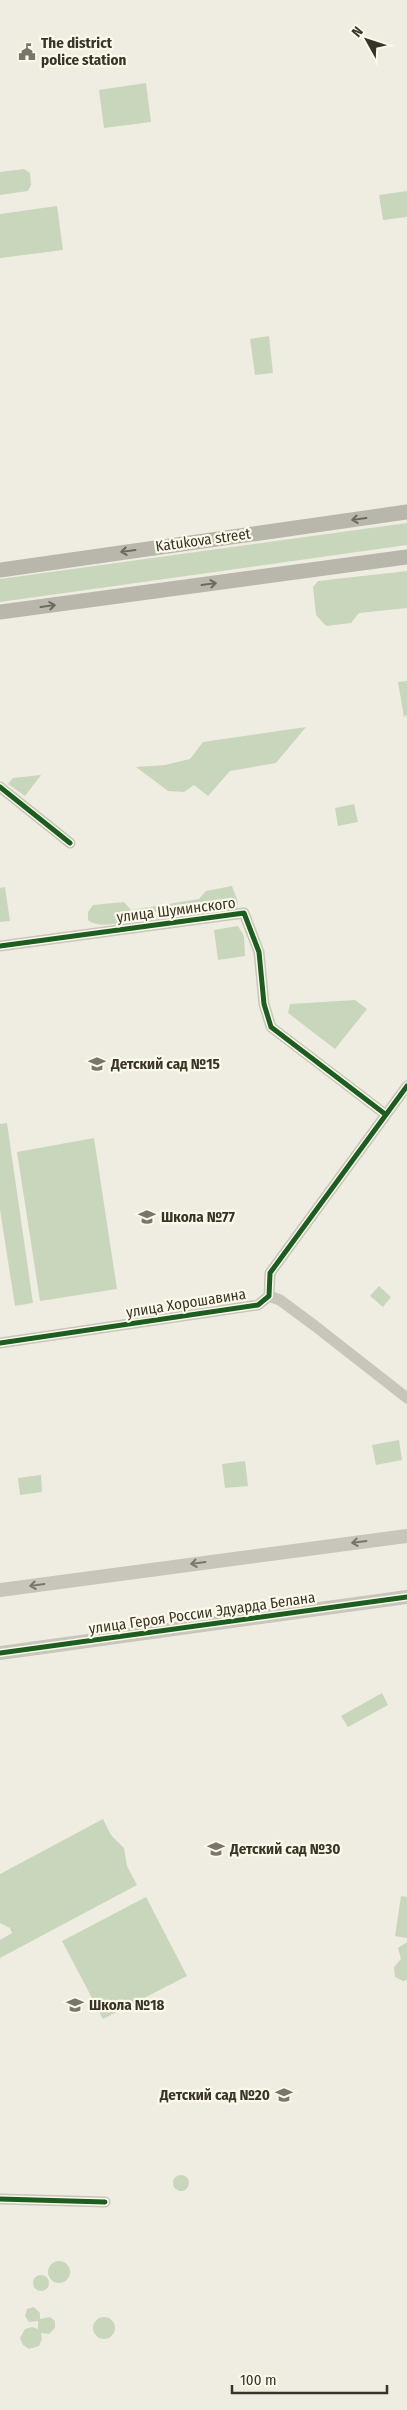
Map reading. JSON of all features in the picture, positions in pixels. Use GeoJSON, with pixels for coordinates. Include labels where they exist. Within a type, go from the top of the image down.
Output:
{"type":"FeatureCollection","features":[{"type":"Feature","properties":{"kind":"main road","name":"Katukova street"},"geometry":{"type":"LineString","coordinates":[[0,570],[407,512]]}},
{"type":"Feature","properties":{"kind":"main road"},"geometry":{"type":"LineString","coordinates":[[0,612],[407,557]]}},
{"type":"Feature","properties":{"kind":"street"},"geometry":{"type":"LineString","coordinates":[[0,787],[70,843]]}},
{"type":"Feature","properties":{"kind":"street","name":"улица Шуминского"},"geometry":{"type":"LineString","coordinates":[[0,946],[244,913],[259,952],[264,1004],[271,1027],[385,1114]]}},
{"type":"Feature","properties":{"kind":"street","name":"улица Хорошавина"},"geometry":{"type":"LineString","coordinates":[[0,1343],[258,1305],[269,1296],[270,1273],[407,1086]]}},
{"type":"Feature","properties":{"kind":"street"},"geometry":{"type":"LineString","coordinates":[[269,1296],[280,1300],[308,1320],[407,1398]]}},
{"type":"Feature","properties":{"kind":"street"},"geometry":{"type":"LineString","coordinates":[[0,1590],[407,1536]]}},
{"type":"Feature","properties":{"kind":"street","name":"улица Героя России Эдуарда Белана"},"geometry":{"type":"LineString","coordinates":[[0,1653],[407,1597]]}},
{"type":"Feature","properties":{"kind":"street"},"geometry":{"type":"LineString","coordinates":[[0,2199],[105,2202]]}},
{"type":"Feature","properties":{"kind":"green space"},"geometry":{"type":"Polygon","coordinates":[[[146,83],[151,122],[104,128],[99,90],[146,83]]]}},
{"type":"Feature","properties":{"kind":"green space"},"geometry":{"type":"Polygon","coordinates":[[[24,169],[30,173],[31,185],[28,191],[0,195],[0,172],[24,169]]]}},
{"type":"Feature","properties":{"kind":"green space"},"geometry":{"type":"Polygon","coordinates":[[[407,191],[407,217],[383,220],[379,195],[407,191]]]}},
{"type":"Feature","properties":{"kind":"green space"},"geometry":{"type":"Polygon","coordinates":[[[57,206],[63,250],[0,258],[0,214],[57,206]]]}},
{"type":"Feature","properties":{"kind":"green space"},"geometry":{"type":"Polygon","coordinates":[[[269,336],[273,373],[255,375],[250,339],[269,336]]]}},
{"type":"Feature","properties":{"kind":"green space"},"geometry":{"type":"Polygon","coordinates":[[[407,523],[407,545],[0,602],[0,579],[407,523]]]}},
{"type":"Feature","properties":{"kind":"green space"},"geometry":{"type":"Polygon","coordinates":[[[407,571],[407,608],[359,613],[351,623],[326,626],[316,615],[313,587],[318,581],[407,571]]]}},
{"type":"Feature","properties":{"kind":"green space"},"geometry":{"type":"Polygon","coordinates":[[[407,681],[407,715],[404,717],[398,682],[407,681]]]}},
{"type":"Feature","properties":{"kind":"green space"},"geometry":{"type":"Polygon","coordinates":[[[306,727],[276,763],[230,771],[208,796],[194,785],[184,792],[168,791],[136,767],[165,765],[190,759],[203,742],[306,727]]]}},
{"type":"Feature","properties":{"kind":"green space"},"geometry":{"type":"Polygon","coordinates":[[[41,775],[25,796],[8,784],[13,778],[41,775]]]}},
{"type":"Feature","properties":{"kind":"green space"},"geometry":{"type":"Polygon","coordinates":[[[354,804],[358,822],[338,826],[335,808],[354,804]]]}},
{"type":"Feature","properties":{"kind":"green space"},"geometry":{"type":"Polygon","coordinates":[[[232,886],[238,902],[237,909],[201,914],[191,907],[135,915],[126,921],[105,925],[88,920],[88,912],[93,905],[124,902],[131,910],[199,899],[206,891],[232,886]]]}},
{"type":"Feature","properties":{"kind":"green space"},"geometry":{"type":"Polygon","coordinates":[[[5,887],[10,921],[0,922],[0,888],[5,887]]]}},
{"type":"Feature","properties":{"kind":"green space"},"geometry":{"type":"Polygon","coordinates":[[[238,926],[244,936],[245,956],[218,960],[214,930],[238,926]]]}},
{"type":"Feature","properties":{"kind":"green space"},"geometry":{"type":"Polygon","coordinates":[[[355,1000],[367,1009],[335,1049],[288,1013],[290,1004],[355,1000]]]}},
{"type":"Feature","properties":{"kind":"green space"},"geometry":{"type":"Polygon","coordinates":[[[7,1123],[33,1303],[15,1306],[0,1210],[0,1124],[7,1123]]]}},
{"type":"Feature","properties":{"kind":"green space"},"geometry":{"type":"Polygon","coordinates":[[[94,1138],[117,1289],[40,1301],[17,1152],[94,1138]]]}},
{"type":"Feature","properties":{"kind":"green space"},"geometry":{"type":"Polygon","coordinates":[[[379,1286],[391,1297],[383,1307],[370,1296],[379,1286]]]}},
{"type":"Feature","properties":{"kind":"green space"},"geometry":{"type":"Polygon","coordinates":[[[399,1440],[402,1460],[376,1465],[372,1445],[399,1440]]]}},
{"type":"Feature","properties":{"kind":"green space"},"geometry":{"type":"Polygon","coordinates":[[[245,1461],[248,1486],[225,1488],[222,1464],[245,1461]]]}},
{"type":"Feature","properties":{"kind":"green space"},"geometry":{"type":"Polygon","coordinates":[[[41,1475],[42,1492],[20,1495],[18,1478],[41,1475]]]}},
{"type":"Feature","properties":{"kind":"green space"},"geometry":{"type":"Polygon","coordinates":[[[382,1693],[388,1705],[348,1727],[341,1716],[382,1693]]]}},
{"type":"Feature","properties":{"kind":"green space"},"geometry":{"type":"Polygon","coordinates":[[[103,1819],[111,1835],[124,1848],[127,1866],[137,1885],[0,1958],[0,1940],[12,1933],[10,1928],[0,1923],[0,1874],[103,1819]]]}},
{"type":"Feature","properties":{"kind":"green space"},"geometry":{"type":"Polygon","coordinates":[[[401,1896],[407,1897],[407,1938],[395,1936],[401,1896]]]}},
{"type":"Feature","properties":{"kind":"green space"},"geometry":{"type":"Polygon","coordinates":[[[146,1897],[187,1976],[103,2019],[62,1941],[146,1897]]]}},
{"type":"Feature","properties":{"kind":"green space"},"geometry":{"type":"Polygon","coordinates":[[[407,1942],[407,1980],[403,1981],[395,1977],[394,1967],[401,1959],[398,1948],[407,1942]]]}},
{"type":"Feature","properties":{"kind":"green space"},"geometry":{"type":"Polygon","coordinates":[[[181,2175],[187,2177],[189,2183],[187,2189],[181,2191],[175,2189],[173,2183],[175,2177],[181,2175]]]}},
{"type":"Feature","properties":{"kind":"green space"},"geometry":{"type":"Polygon","coordinates":[[[59,2261],[67,2264],[70,2272],[67,2280],[59,2283],[51,2280],[48,2272],[51,2264],[59,2261]]]}},
{"type":"Feature","properties":{"kind":"green space"},"geometry":{"type":"Polygon","coordinates":[[[38,2275],[44,2275],[49,2280],[47,2289],[38,2291],[33,2286],[33,2280],[38,2275]]]}},
{"type":"Feature","properties":{"kind":"green space"},"geometry":{"type":"Polygon","coordinates":[[[34,2307],[40,2313],[40,2319],[50,2317],[55,2321],[55,2328],[49,2334],[41,2333],[42,2339],[39,2346],[29,2349],[23,2345],[20,2338],[25,2329],[32,2327],[38,2329],[38,2321],[29,2322],[25,2316],[27,2309],[34,2307]]]}},
{"type":"Feature","properties":{"kind":"green space"},"geometry":{"type":"Polygon","coordinates":[[[104,2317],[112,2320],[115,2328],[112,2336],[104,2339],[96,2336],[93,2328],[96,2320],[104,2317]]]}},
{"type":"Feature","properties":{"kind":"cycle path"},"geometry":{"type":"LineString","coordinates":[[0,787],[70,843]]}},
{"type":"Feature","properties":{"kind":"cycle path"},"geometry":{"type":"LineString","coordinates":[[0,946],[244,913],[259,952],[264,1004],[271,1027],[385,1114]]}},
{"type":"Feature","properties":{"kind":"cycle path"},"geometry":{"type":"LineString","coordinates":[[0,1343],[258,1305],[269,1296],[270,1273],[407,1086]]}},
{"type":"Feature","properties":{"kind":"cycle path"},"geometry":{"type":"LineString","coordinates":[[0,1653],[407,1597]]}},
{"type":"Feature","properties":{"kind":"cycle path"},"geometry":{"type":"LineString","coordinates":[[0,2199],[105,2202]]}},
{"type":"Feature","properties":{"kind":"place","name":"The district police station"},"geometry":{"type":"Point","coordinates":[27,52]}},
{"type":"Feature","properties":{"kind":"place","name":"Детский сад №15"},"geometry":{"type":"Point","coordinates":[97,1064]}},
{"type":"Feature","properties":{"kind":"place","name":"Школа №77"},"geometry":{"type":"Point","coordinates":[147,1217]}},
{"type":"Feature","properties":{"kind":"place","name":"Детский сад №30"},"geometry":{"type":"Point","coordinates":[216,1849]}},
{"type":"Feature","properties":{"kind":"place","name":"Школа №18"},"geometry":{"type":"Point","coordinates":[75,2005]}},
{"type":"Feature","properties":{"kind":"place","name":"Детский сад №20"},"geometry":{"type":"Point","coordinates":[284,2095]}}]}
